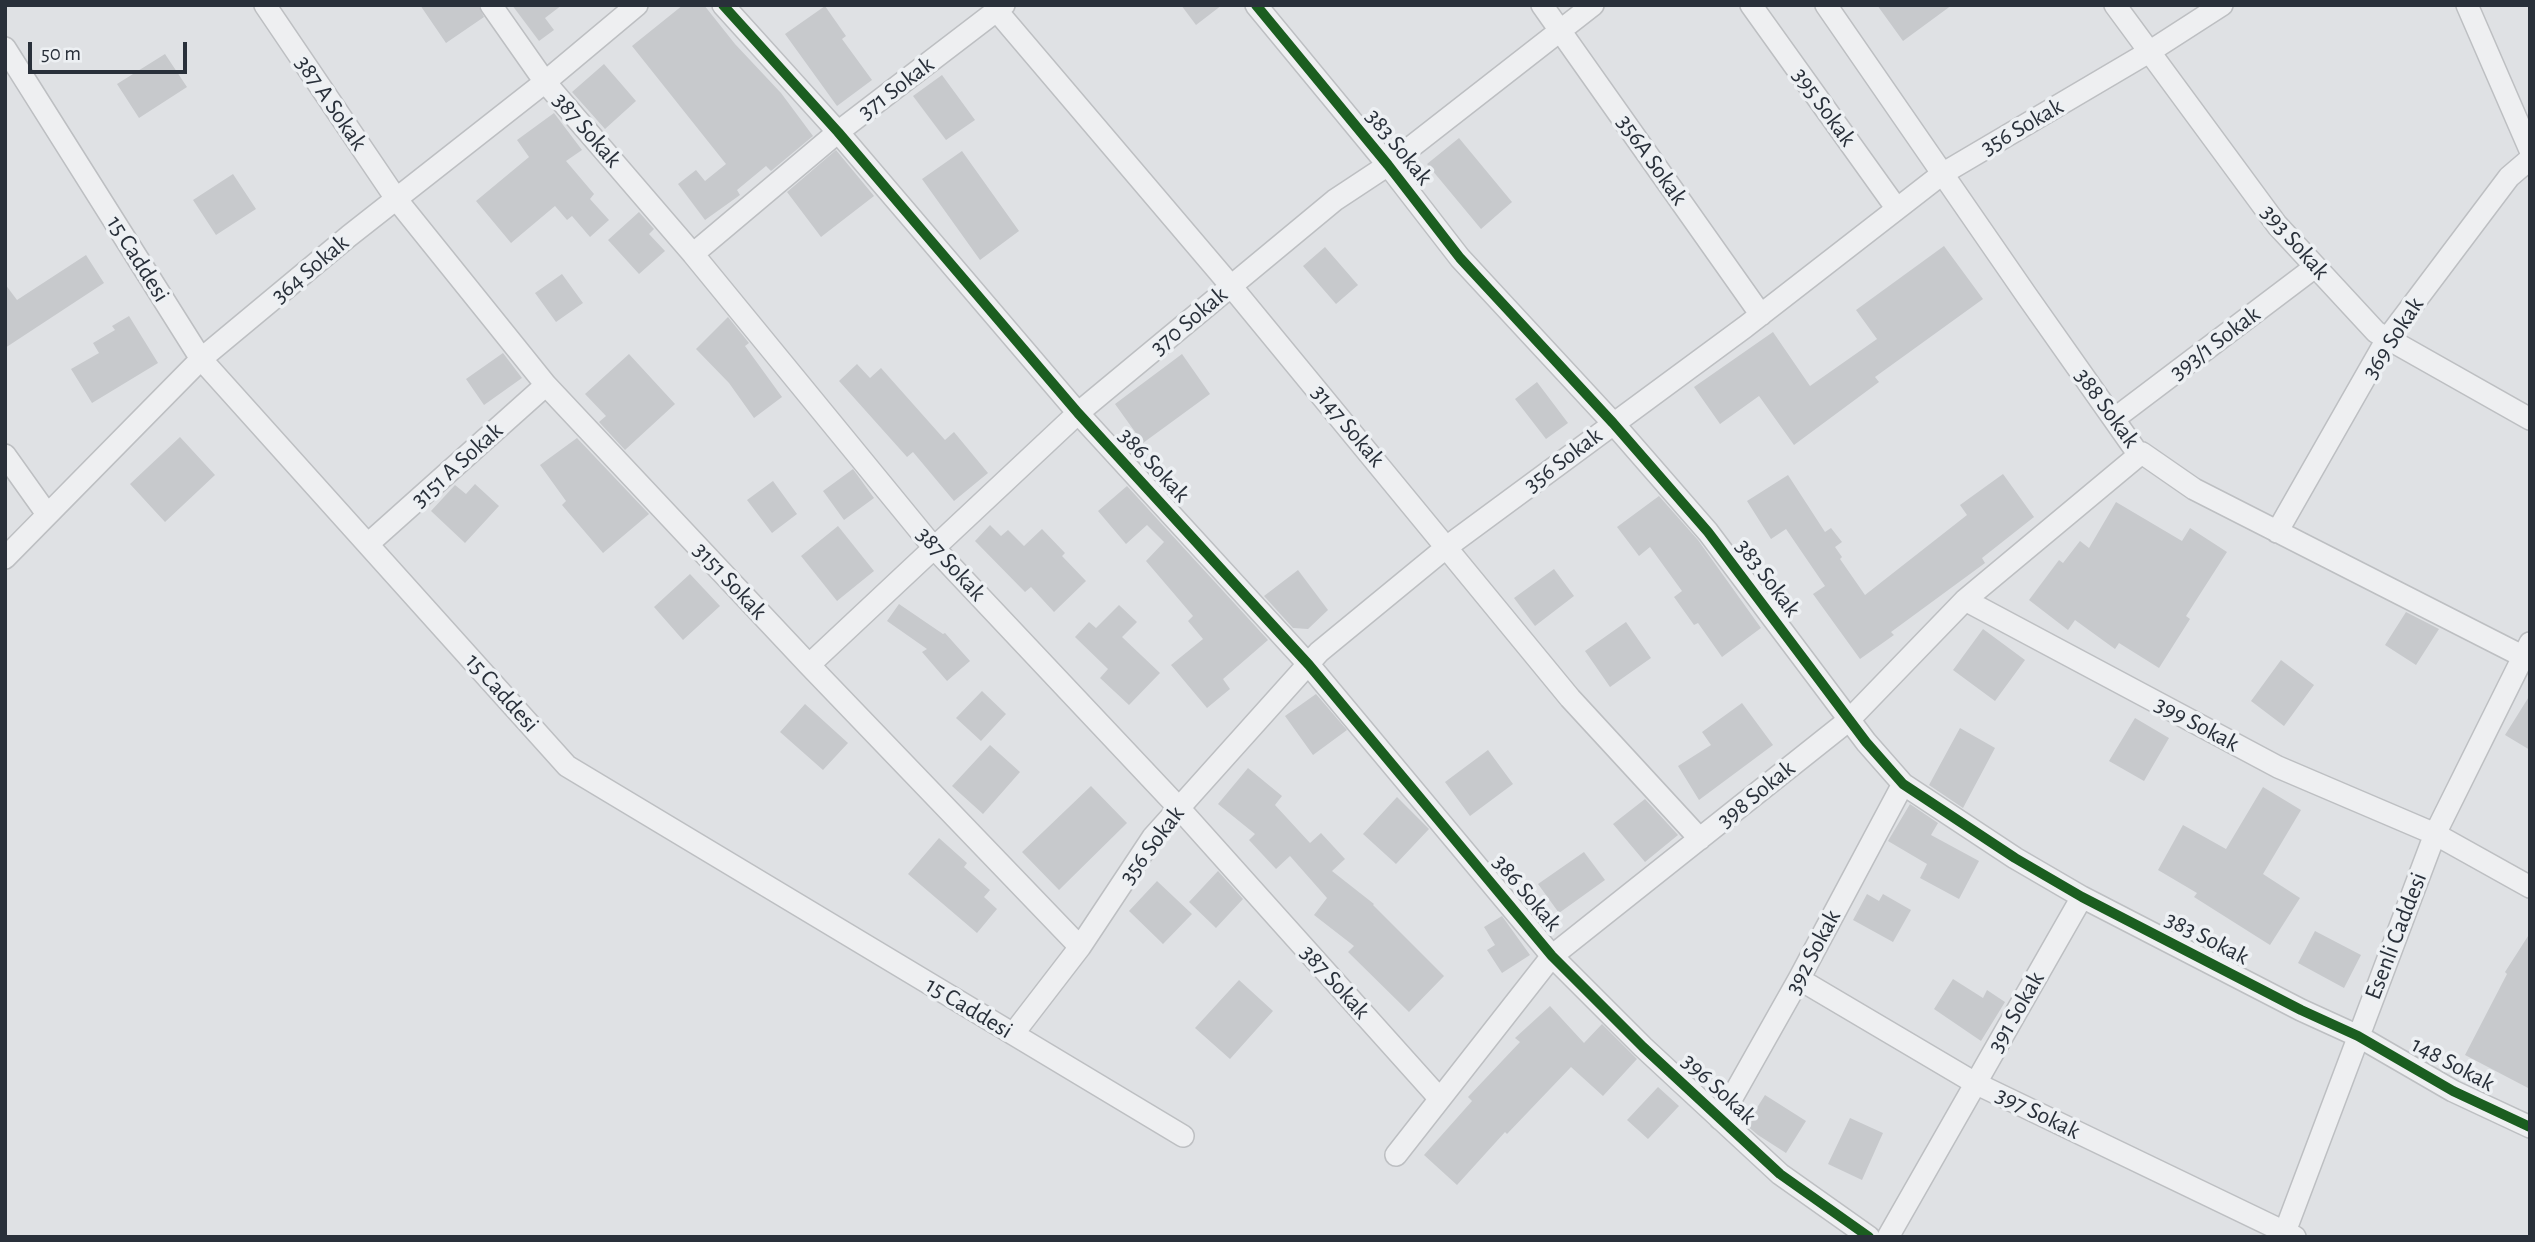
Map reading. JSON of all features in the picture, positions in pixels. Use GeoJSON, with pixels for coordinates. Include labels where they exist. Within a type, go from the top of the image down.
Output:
{"type":"FeatureCollection","features":[{"type":"Feature","properties":{"kind":"street","name":"387 A Sokak"},"geometry":{"type":"LineString","coordinates":[[265,5],[397,200]]}},
{"type":"Feature","properties":{"kind":"street","name":"387 Sokak"},"geometry":{"type":"LineString","coordinates":[[491,5],[545,82],[693,254],[934,548],[1179,808],[1440,1099]]}},
{"type":"Feature","properties":{"kind":"street","name":"364 Sokak"},"geometry":{"type":"LineString","coordinates":[[5,558],[201,359],[349,236],[545,82],[637,5]]}},
{"type":"Feature","properties":{"kind":"street","name":"386 Sokak"},"geometry":{"type":"LineString","coordinates":[[723,5],[838,132],[1078,413],[1309,665],[1552,956]]}},
{"type":"Feature","properties":{"kind":"street","name":"383 Sokak"},"geometry":{"type":"LineString","coordinates":[[1256,5],[1388,165],[1460,258],[1613,423],[1707,532],[1849,720],[1903,784],[2015,858],[2082,897],[2301,1010],[2358,1036]]}},
{"type":"Feature","properties":{"kind":"street","name":"356A Sokak"},"geometry":{"type":"LineString","coordinates":[[1542,5],[1761,315]]}},
{"type":"Feature","properties":{"kind":"street","name":"370 Sokak"},"geometry":{"type":"LineString","coordinates":[[809,665],[1078,413],[1335,200],[1388,165],[1562,32],[1593,5]]}},
{"type":"Feature","properties":{"kind":"street","name":"395 Sokak"},"geometry":{"type":"LineString","coordinates":[[1751,5],[1897,209]]}},
{"type":"Feature","properties":{"kind":"street","name":"388 Sokak"},"geometry":{"type":"LineString","coordinates":[[1826,5],[2140,455],[2142,453],[2194,489],[2277,532],[2527,653]]}},
{"type":"Feature","properties":{"kind":"street","name":"393 Sokak"},"geometry":{"type":"LineString","coordinates":[[2115,5],[2277,225],[2376,332],[2530,419]]}},
{"type":"Feature","properties":{"kind":"street","name":"356 Sokak"},"geometry":{"type":"LineString","coordinates":[[1013,1034],[1080,947],[1153,837],[1319,652],[1448,546],[1761,315],[1942,174],[2149,52],[2222,5]]}},
{"type":"Feature","properties":{"kind":"street"},"geometry":{"type":"LineString","coordinates":[[2467,5],[2530,150]]}},
{"type":"Feature","properties":{"kind":"street","name":"371 Sokak"},"geometry":{"type":"LineString","coordinates":[[693,254],[838,132],[1001,8]]}},
{"type":"Feature","properties":{"kind":"street","name":"3147 Sokak"},"geometry":{"type":"LineString","coordinates":[[1001,8],[1448,546],[1570,698],[1700,839]]}},
{"type":"Feature","properties":{"kind":"street","name":"15 Caddesi"},"geometry":{"type":"LineString","coordinates":[[5,48],[201,359],[567,766],[1183,1136]]}},
{"type":"Feature","properties":{"kind":"street","name":"369 Sokak"},"geometry":{"type":"LineString","coordinates":[[2277,532],[2388,339],[2509,177],[2530,159]]}},
{"type":"Feature","properties":{"kind":"street","name":"3151 Sokak"},"geometry":{"type":"LineString","coordinates":[[397,200],[546,385],[809,665],[1080,947]]}},
{"type":"Feature","properties":{"kind":"street","name":"393/1 Sokak"},"geometry":{"type":"LineString","coordinates":[[2114,419],[2315,267]]}},
{"type":"Feature","properties":{"kind":"street","name":"3151 A Sokak"},"geometry":{"type":"LineString","coordinates":[[368,544],[546,385]]}},
{"type":"Feature","properties":{"kind":"street"},"geometry":{"type":"LineString","coordinates":[[5,455],[47,514]]}},
{"type":"Feature","properties":{"kind":"street","name":"398 Sokak"},"geometry":{"type":"LineString","coordinates":[[1396,1155],[1552,956],[1849,720],[1965,600],[2140,455]]}},
{"type":"Feature","properties":{"kind":"street","name":"399 Sokak"},"geometry":{"type":"LineString","coordinates":[[1965,600],[2278,767],[2435,834],[2530,887]]}},
{"type":"Feature","properties":{"kind":"street","name":"Esenli Caddesi"},"geometry":{"type":"LineString","coordinates":[[2287,1235],[2358,1036],[2435,834],[2527,653]]}},
{"type":"Feature","properties":{"kind":"street","name":"392 Sokak"},"geometry":{"type":"LineString","coordinates":[[1720,1119],[1799,979],[1903,784]]}},
{"type":"Feature","properties":{"kind":"street","name":"391 Sokak"},"geometry":{"type":"LineString","coordinates":[[1888,1237],[2082,897]]}},
{"type":"Feature","properties":{"kind":"street","name":"396 Sokak"},"geometry":{"type":"LineString","coordinates":[[1552,956],[1643,1047],[1780,1174],[1870,1237]]}},
{"type":"Feature","properties":{"kind":"street","name":"397 Sokak"},"geometry":{"type":"LineString","coordinates":[[1799,979],[1975,1083],[2287,1235]]}},
{"type":"Feature","properties":{"kind":"street","name":"148 Sokak"},"geometry":{"type":"LineString","coordinates":[[2358,1036],[2454,1091],[2530,1127]]}},
{"type":"Feature","properties":{"kind":"building"},"geometry":{"type":"Polygon","coordinates":[[[420,5],[478,5],[484,17],[446,43],[420,5]]]}},
{"type":"Feature","properties":{"kind":"building"},"geometry":{"type":"Polygon","coordinates":[[[512,5],[562,5],[545,18],[554,30],[539,41],[512,5]]]}},
{"type":"Feature","properties":{"kind":"building"},"geometry":{"type":"Polygon","coordinates":[[[683,5],[704,5],[735,44],[781,93],[813,136],[771,171],[766,166],[737,190],[740,195],[705,220],[678,184],[696,170],[705,181],[726,164],[632,46],[683,5]]]}},
{"type":"Feature","properties":{"kind":"building"},"geometry":{"type":"Polygon","coordinates":[[[1181,5],[1222,5],[1196,25],[1181,5]]]}},
{"type":"Feature","properties":{"kind":"building"},"geometry":{"type":"Polygon","coordinates":[[[1877,5],[1952,5],[1903,41],[1877,5]]]}},
{"type":"Feature","properties":{"kind":"building"},"geometry":{"type":"Polygon","coordinates":[[[825,6],[846,36],[842,39],[872,80],[837,106],[785,34],[825,6]]]}},
{"type":"Feature","properties":{"kind":"building"},"geometry":{"type":"Polygon","coordinates":[[[165,54],[187,87],[139,118],[117,84],[165,54]]]}},
{"type":"Feature","properties":{"kind":"building"},"geometry":{"type":"Polygon","coordinates":[[[604,64],[636,101],[605,129],[572,92],[604,64]]]}},
{"type":"Feature","properties":{"kind":"building"},"geometry":{"type":"Polygon","coordinates":[[[942,75],[975,120],[946,140],[913,96],[942,75]]]}},
{"type":"Feature","properties":{"kind":"building"},"geometry":{"type":"Polygon","coordinates":[[[554,113],[582,150],[566,161],[594,194],[590,199],[609,220],[590,237],[572,216],[567,220],[555,206],[511,243],[476,201],[529,157],[517,140],[554,113]]]}},
{"type":"Feature","properties":{"kind":"building"},"geometry":{"type":"Polygon","coordinates":[[[1459,138],[1512,202],[1481,229],[1427,164],[1459,138]]]}},
{"type":"Feature","properties":{"kind":"building"},"geometry":{"type":"Polygon","coordinates":[[[836,150],[874,196],[821,237],[787,192],[836,150]]]}},
{"type":"Feature","properties":{"kind":"building"},"geometry":{"type":"Polygon","coordinates":[[[962,151],[1019,231],[980,260],[922,179],[962,151]]]}},
{"type":"Feature","properties":{"kind":"building"},"geometry":{"type":"Polygon","coordinates":[[[233,174],[256,209],[216,235],[193,200],[233,174]]]}},
{"type":"Feature","properties":{"kind":"building"},"geometry":{"type":"Polygon","coordinates":[[[639,212],[654,229],[649,234],[665,251],[639,274],[608,240],[639,212]]]}},
{"type":"Feature","properties":{"kind":"building"},"geometry":{"type":"Polygon","coordinates":[[[1944,246],[1983,299],[1875,377],[1879,382],[1794,445],[1759,396],[1720,424],[1694,387],[1773,332],[1810,386],[1877,339],[1856,310],[1944,246]]]}},
{"type":"Feature","properties":{"kind":"building"},"geometry":{"type":"Polygon","coordinates":[[[1325,247],[1358,285],[1336,304],[1303,266],[1325,247]]]}},
{"type":"Feature","properties":{"kind":"building"},"geometry":{"type":"Polygon","coordinates":[[[86,255],[104,283],[5,348],[5,284],[17,300],[86,255]]]}},
{"type":"Feature","properties":{"kind":"building"},"geometry":{"type":"Polygon","coordinates":[[[562,274],[583,303],[556,322],[535,293],[562,274]]]}},
{"type":"Feature","properties":{"kind":"building"},"geometry":{"type":"Polygon","coordinates":[[[129,316],[158,363],[92,403],[71,369],[99,353],[93,343],[115,330],[112,326],[129,316]]]}},
{"type":"Feature","properties":{"kind":"building"},"geometry":{"type":"Polygon","coordinates":[[[728,317],[749,343],[745,346],[782,397],[754,418],[729,383],[696,349],[728,317]]]}},
{"type":"Feature","properties":{"kind":"building"},"geometry":{"type":"Polygon","coordinates":[[[503,353],[522,378],[484,405],[466,379],[503,353]]]}},
{"type":"Feature","properties":{"kind":"building"},"geometry":{"type":"Polygon","coordinates":[[[629,354],[675,404],[625,450],[599,422],[606,416],[585,394],[629,354]]]}},
{"type":"Feature","properties":{"kind":"building"},"geometry":{"type":"Polygon","coordinates":[[[1182,354],[1210,394],[1143,443],[1115,404],[1182,354]]]}},
{"type":"Feature","properties":{"kind":"building"},"geometry":{"type":"Polygon","coordinates":[[[857,364],[870,378],[881,368],[945,440],[954,432],[988,473],[954,501],[913,452],[907,457],[839,381],[857,364]]]}},
{"type":"Feature","properties":{"kind":"building"},"geometry":{"type":"Polygon","coordinates":[[[1537,382],[1568,423],[1546,439],[1515,399],[1537,382]]]}},
{"type":"Feature","properties":{"kind":"building"},"geometry":{"type":"Polygon","coordinates":[[[180,437],[215,475],[165,522],[130,484],[180,437]]]}},
{"type":"Feature","properties":{"kind":"building"},"geometry":{"type":"Polygon","coordinates":[[[577,438],[649,514],[603,553],[562,505],[566,501],[540,465],[577,438]]]}},
{"type":"Feature","properties":{"kind":"building"},"geometry":{"type":"Polygon","coordinates":[[[853,469],[874,498],[844,520],[823,491],[853,469]]]}},
{"type":"Feature","properties":{"kind":"building"},"geometry":{"type":"Polygon","coordinates":[[[2003,474],[2034,517],[1982,558],[1985,563],[1891,632],[1894,635],[1860,659],[1813,594],[1825,586],[1786,529],[1771,539],[1747,501],[1788,475],[1825,532],[1831,528],[1842,542],[1835,547],[1842,557],[1840,559],[1865,595],[1967,515],[1960,505],[2003,474]]]}},
{"type":"Feature","properties":{"kind":"building"},"geometry":{"type":"Polygon","coordinates":[[[773,481],[797,514],[772,533],[747,500],[773,481]]]}},
{"type":"Feature","properties":{"kind":"building"},"geometry":{"type":"Polygon","coordinates":[[[475,484],[499,506],[465,543],[431,511],[455,485],[466,494],[475,484]]]}},
{"type":"Feature","properties":{"kind":"building"},"geometry":{"type":"Polygon","coordinates":[[[1127,486],[1268,640],[1223,679],[1230,689],[1207,708],[1171,665],[1203,639],[1188,621],[1193,616],[1146,561],[1164,542],[1147,525],[1126,544],[1098,511],[1127,486]]]}},
{"type":"Feature","properties":{"kind":"building"},"geometry":{"type":"Polygon","coordinates":[[[1659,496],[1698,540],[1761,628],[1722,657],[1698,623],[1694,625],[1674,597],[1682,591],[1650,547],[1639,556],[1617,527],[1659,496]]]}},
{"type":"Feature","properties":{"kind":"building"},"geometry":{"type":"Polygon","coordinates":[[[2116,502],[2182,541],[2190,528],[2227,552],[2186,616],[2190,619],[2159,668],[2119,643],[2115,649],[2075,620],[2068,630],[2029,600],[2059,560],[2063,563],[2080,541],[2089,548],[2116,502]]]}},
{"type":"Feature","properties":{"kind":"building"},"geometry":{"type":"Polygon","coordinates":[[[990,525],[1001,536],[1008,530],[1024,546],[1042,529],[1065,553],[1062,556],[1086,581],[1054,612],[1031,587],[1025,592],[975,541],[990,525]]]}},
{"type":"Feature","properties":{"kind":"building"},"geometry":{"type":"Polygon","coordinates":[[[838,526],[874,571],[837,601],[801,556],[838,526]]]}},
{"type":"Feature","properties":{"kind":"building"},"geometry":{"type":"Polygon","coordinates":[[[1554,569],[1574,596],[1535,626],[1514,598],[1554,569]]]}},
{"type":"Feature","properties":{"kind":"building"},"geometry":{"type":"Polygon","coordinates":[[[1298,570],[1328,610],[1308,629],[1293,628],[1264,596],[1298,570]]]}},
{"type":"Feature","properties":{"kind":"building"},"geometry":{"type":"Polygon","coordinates":[[[690,574],[720,606],[683,640],[654,607],[690,574]]]}},
{"type":"Feature","properties":{"kind":"building"},"geometry":{"type":"Polygon","coordinates":[[[899,604],[945,633],[970,661],[947,681],[922,652],[927,649],[887,621],[899,604]]]}},
{"type":"Feature","properties":{"kind":"building"},"geometry":{"type":"Polygon","coordinates":[[[1119,605],[1137,622],[1122,637],[1160,673],[1129,705],[1100,678],[1108,669],[1075,637],[1089,622],[1096,628],[1119,605]]]}},
{"type":"Feature","properties":{"kind":"building"},"geometry":{"type":"Polygon","coordinates":[[[2406,612],[2439,629],[2416,665],[2385,645],[2406,612]]]}},
{"type":"Feature","properties":{"kind":"building"},"geometry":{"type":"Polygon","coordinates":[[[1626,622],[1651,658],[1610,687],[1585,651],[1626,622]]]}},
{"type":"Feature","properties":{"kind":"building"},"geometry":{"type":"Polygon","coordinates":[[[1983,629],[2025,660],[1995,701],[1953,670],[1983,629]]]}},
{"type":"Feature","properties":{"kind":"building"},"geometry":{"type":"Polygon","coordinates":[[[2281,660],[2314,685],[2284,726],[2251,701],[2281,660]]]}},
{"type":"Feature","properties":{"kind":"building"},"geometry":{"type":"Polygon","coordinates":[[[982,691],[1006,714],[981,741],[956,718],[982,691]]]}},
{"type":"Feature","properties":{"kind":"building"},"geometry":{"type":"Polygon","coordinates":[[[1316,694],[1347,730],[1313,755],[1285,716],[1316,694]]]}},
{"type":"Feature","properties":{"kind":"building"},"geometry":{"type":"Polygon","coordinates":[[[2530,695],[2530,750],[2505,735],[2530,695]]]}},
{"type":"Feature","properties":{"kind":"building"},"geometry":{"type":"Polygon","coordinates":[[[1742,703],[1773,745],[1699,800],[1678,766],[1711,745],[1702,732],[1742,703]]]}},
{"type":"Feature","properties":{"kind":"building"},"geometry":{"type":"Polygon","coordinates":[[[805,704],[848,743],[823,770],[780,732],[805,704]]]}},
{"type":"Feature","properties":{"kind":"building"},"geometry":{"type":"Polygon","coordinates":[[[2135,718],[2169,738],[2144,781],[2109,761],[2135,718]]]}},
{"type":"Feature","properties":{"kind":"building"},"geometry":{"type":"Polygon","coordinates":[[[1960,728],[1995,748],[1963,808],[1929,785],[1960,728]]]}},
{"type":"Feature","properties":{"kind":"building"},"geometry":{"type":"Polygon","coordinates":[[[990,745],[1020,772],[983,814],[952,786],[990,745]]]}},
{"type":"Feature","properties":{"kind":"building"},"geometry":{"type":"Polygon","coordinates":[[[1488,750],[1513,784],[1470,816],[1445,782],[1488,750]]]}},
{"type":"Feature","properties":{"kind":"building"},"geometry":{"type":"Polygon","coordinates":[[[1248,768],[1282,796],[1275,805],[1310,843],[1321,833],[1345,859],[1332,871],[1374,904],[1444,976],[1409,1012],[1348,952],[1354,946],[1314,915],[1327,898],[1290,856],[1276,869],[1249,840],[1255,834],[1218,804],[1248,768]]]}},
{"type":"Feature","properties":{"kind":"building"},"geometry":{"type":"Polygon","coordinates":[[[1091,786],[1127,823],[1059,890],[1022,852],[1091,786]]]}},
{"type":"Feature","properties":{"kind":"building"},"geometry":{"type":"Polygon","coordinates":[[[2263,787],[2301,810],[2263,874],[2300,898],[2270,945],[2194,897],[2197,893],[2158,870],[2183,825],[2226,849],[2263,787]]]}},
{"type":"Feature","properties":{"kind":"building"},"geometry":{"type":"Polygon","coordinates":[[[1397,797],[1429,829],[1396,864],[1363,834],[1397,797]]]}},
{"type":"Feature","properties":{"kind":"building"},"geometry":{"type":"Polygon","coordinates":[[[1645,799],[1678,835],[1645,862],[1613,824],[1645,799]]]}},
{"type":"Feature","properties":{"kind":"building"},"geometry":{"type":"Polygon","coordinates":[[[1910,804],[1938,823],[1931,835],[1979,861],[1959,899],[1920,878],[1927,864],[1888,841],[1910,804]]]}},
{"type":"Feature","properties":{"kind":"building"},"geometry":{"type":"Polygon","coordinates":[[[939,838],[967,863],[964,867],[990,890],[984,897],[997,909],[977,933],[908,874],[939,838]]]}},
{"type":"Feature","properties":{"kind":"building"},"geometry":{"type":"Polygon","coordinates":[[[1584,852],[1605,880],[1559,913],[1538,884],[1584,852]]]}},
{"type":"Feature","properties":{"kind":"building"},"geometry":{"type":"Polygon","coordinates":[[[1218,871],[1243,899],[1216,928],[1189,902],[1218,871]]]}},
{"type":"Feature","properties":{"kind":"building"},"geometry":{"type":"Polygon","coordinates":[[[1157,881],[1192,914],[1163,944],[1129,911],[1157,881]]]}},
{"type":"Feature","properties":{"kind":"building"},"geometry":{"type":"Polygon","coordinates":[[[1867,894],[1879,901],[1883,894],[1911,910],[1893,942],[1853,920],[1867,894]]]}},
{"type":"Feature","properties":{"kind":"building"},"geometry":{"type":"Polygon","coordinates":[[[1502,916],[1530,955],[1502,973],[1487,950],[1495,945],[1484,927],[1502,916]]]}},
{"type":"Feature","properties":{"kind":"building"},"geometry":{"type":"Polygon","coordinates":[[[2315,931],[2361,955],[2344,988],[2298,963],[2315,931]]]}},
{"type":"Feature","properties":{"kind":"building"},"geometry":{"type":"Polygon","coordinates":[[[2530,933],[2530,1089],[2465,1055],[2507,974],[2505,972],[2530,933]]]}},
{"type":"Feature","properties":{"kind":"building"},"geometry":{"type":"Polygon","coordinates":[[[1953,979],[1983,998],[1987,990],[2005,1002],[1981,1041],[1934,1009],[1953,979]]]}},
{"type":"Feature","properties":{"kind":"building"},"geometry":{"type":"Polygon","coordinates":[[[1239,980],[1273,1011],[1230,1059],[1195,1028],[1239,980]]]}},
{"type":"Feature","properties":{"kind":"building"},"geometry":{"type":"Polygon","coordinates":[[[1550,1006],[1584,1043],[1602,1024],[1637,1059],[1603,1096],[1571,1067],[1507,1134],[1505,1132],[1457,1185],[1424,1155],[1472,1101],[1468,1097],[1520,1042],[1515,1038],[1550,1006]]]}},
{"type":"Feature","properties":{"kind":"building"},"geometry":{"type":"Polygon","coordinates":[[[1658,1087],[1679,1106],[1648,1139],[1627,1120],[1658,1087]]]}},
{"type":"Feature","properties":{"kind":"building"},"geometry":{"type":"Polygon","coordinates":[[[1765,1095],[1806,1121],[1786,1153],[1746,1125],[1765,1095]]]}},
{"type":"Feature","properties":{"kind":"building"},"geometry":{"type":"Polygon","coordinates":[[[1850,1118],[1883,1133],[1862,1180],[1828,1164],[1850,1118]]]}},
{"type":"Feature","properties":{"kind":"cycle path"},"geometry":{"type":"LineString","coordinates":[[723,5],[838,132],[1078,413],[1309,665],[1552,956],[1643,1047],[1780,1174],[1869,1237]]}},
{"type":"Feature","properties":{"kind":"cycle path"},"geometry":{"type":"LineString","coordinates":[[1256,5],[1388,165],[1460,258],[1613,423],[1708,532],[1866,742],[1903,784],[2015,858],[2082,897],[2301,1010],[2358,1036],[2453,1091],[2530,1127]]}}]}
